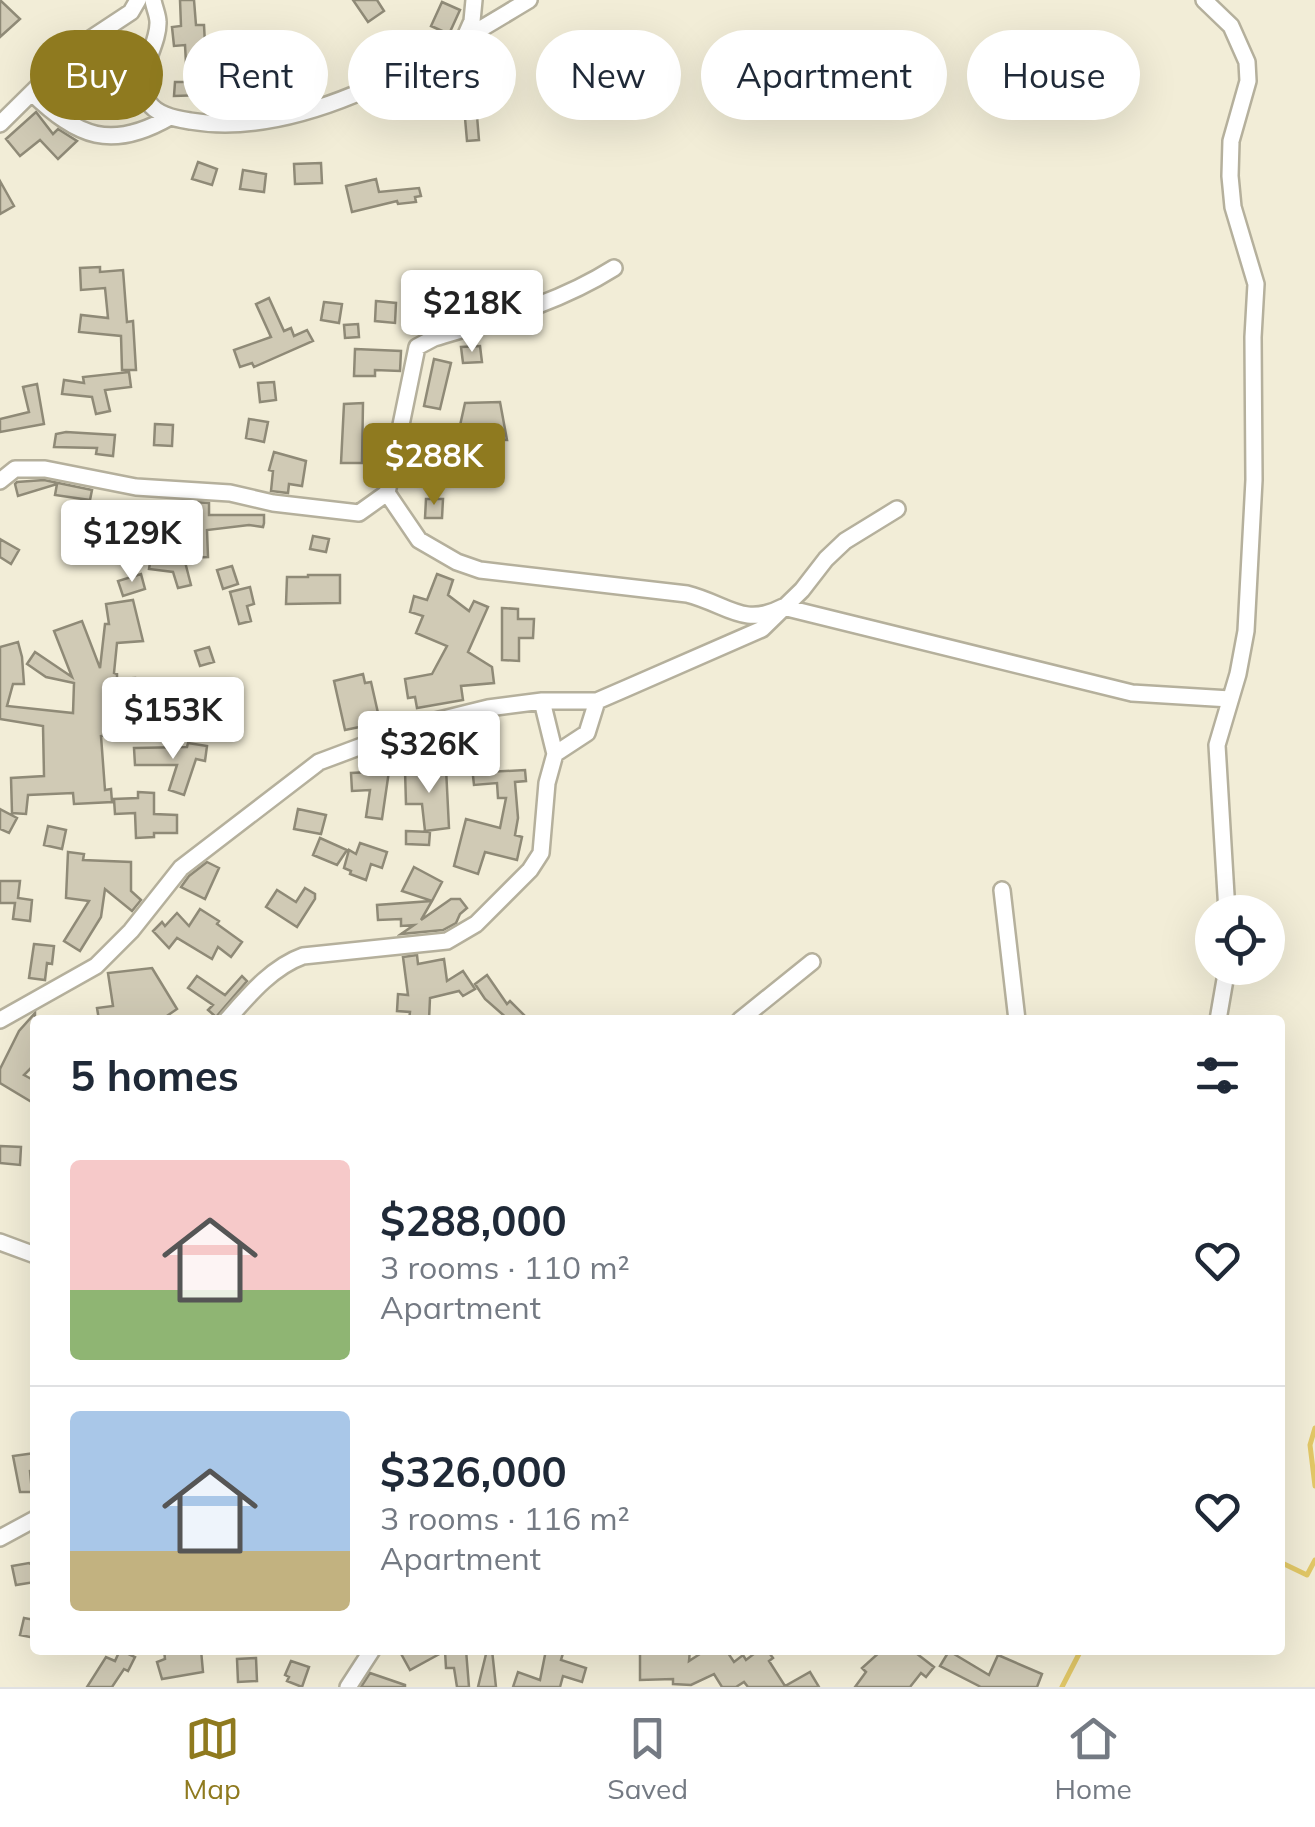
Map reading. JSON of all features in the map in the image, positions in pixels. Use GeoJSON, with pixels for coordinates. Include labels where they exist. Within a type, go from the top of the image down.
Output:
{"type":"FeatureCollection","features":[{"type":"Feature","properties":{"kind":"street"},"geometry":{"type":"LineString","coordinates":[[102,30],[132,12],[138,0]]}},
{"type":"Feature","properties":{"kind":"street"},"geometry":{"type":"LineString","coordinates":[[152,0],[158,24],[145,70],[144,92],[156,110],[170,117],[242,123],[317,108],[348,97]]}},
{"type":"Feature","properties":{"kind":"street"},"geometry":{"type":"LineString","coordinates":[[468,30],[474,0]]}},
{"type":"Feature","properties":{"kind":"street"},"geometry":{"type":"LineString","coordinates":[[479,30],[529,0]]}},
{"type":"Feature","properties":{"kind":"street"},"geometry":{"type":"LineString","coordinates":[[1204,0],[1231,26],[1247,62],[1248,81],[1231,141],[1230,176],[1233,207],[1256,284],[1253,520],[1246,631],[1217,745],[1226,895]]}},
{"type":"Feature","properties":{"kind":"street"},"geometry":{"type":"LineString","coordinates":[[0,124],[30,94]]}},
{"type":"Feature","properties":{"kind":"street"},"geometry":{"type":"LineString","coordinates":[[64,120],[105,135],[128,136],[170,117]]}},
{"type":"Feature","properties":{"kind":"street"},"geometry":{"type":"LineString","coordinates":[[0,481],[15,469],[45,469],[136,488],[230,493],[273,504],[359,514],[387,493],[418,348],[434,338],[549,304],[614,268]]}},
{"type":"Feature","properties":{"kind":"street"},"geometry":{"type":"LineString","coordinates":[[387,493],[419,540],[456,562],[480,570],[687,594],[750,618],[765,617],[783,607],[1132,693],[1230,700]]}},
{"type":"Feature","properties":{"kind":"street"},"geometry":{"type":"LineString","coordinates":[[0,1020],[96,966],[131,931],[181,868],[319,762],[414,726],[488,708],[542,701],[597,701],[762,629],[845,541],[897,509]]}},
{"type":"Feature","properties":{"kind":"street"},"geometry":{"type":"LineString","coordinates":[[231,1015],[250,994],[292,960],[303,956],[447,941],[476,924],[538,862],[547,783],[555,754],[542,701]]}},
{"type":"Feature","properties":{"kind":"street"},"geometry":{"type":"LineString","coordinates":[[555,754],[587,733],[597,701]]}},
{"type":"Feature","properties":{"kind":"street"},"geometry":{"type":"LineString","coordinates":[[1002,890],[1016,1015]]}},
{"type":"Feature","properties":{"kind":"street"},"geometry":{"type":"LineString","coordinates":[[746,1015],[812,962]]}},
{"type":"Feature","properties":{"kind":"street"},"geometry":{"type":"LineString","coordinates":[[1219,1015],[1225,985]]}},
{"type":"Feature","properties":{"kind":"street"},"geometry":{"type":"LineString","coordinates":[[0,1242],[30,1253]]}},
{"type":"Feature","properties":{"kind":"street"},"geometry":{"type":"LineString","coordinates":[[0,1538],[30,1522]]}},
{"type":"Feature","properties":{"kind":"street"},"geometry":{"type":"LineString","coordinates":[[348,1687],[369,1655]]}},
{"type":"Feature","properties":{"kind":"building"},"geometry":{"type":"Polygon","coordinates":[[[0,0],[20,19],[0,37],[0,0]]]}},
{"type":"Feature","properties":{"kind":"building"},"geometry":{"type":"Polygon","coordinates":[[[180,0],[194,0],[196,25],[204,25],[204,30],[183,30],[183,45],[174,46],[172,27],[181,26],[180,0]]]}},
{"type":"Feature","properties":{"kind":"building"},"geometry":{"type":"Polygon","coordinates":[[[353,0],[377,0],[384,11],[368,22],[353,0]]]}},
{"type":"Feature","properties":{"kind":"building"},"geometry":{"type":"Polygon","coordinates":[[[442,2],[460,10],[451,30],[431,26],[442,2]]]}},
{"type":"Feature","properties":{"kind":"building"},"geometry":{"type":"Polygon","coordinates":[[[175,82],[183,82],[183,96],[174,96],[175,82]]]}},
{"type":"Feature","properties":{"kind":"building"},"geometry":{"type":"Polygon","coordinates":[[[30,117],[42,120],[53,134],[58,129],[77,141],[58,159],[40,140],[20,156],[6,139],[30,117]]]}},
{"type":"Feature","properties":{"kind":"building"},"geometry":{"type":"Polygon","coordinates":[[[465,120],[477,120],[479,140],[467,141],[465,120]]]}},
{"type":"Feature","properties":{"kind":"building"},"geometry":{"type":"Polygon","coordinates":[[[198,162],[217,169],[212,185],[192,179],[198,162]]]}},
{"type":"Feature","properties":{"kind":"building"},"geometry":{"type":"Polygon","coordinates":[[[321,163],[322,183],[295,184],[294,164],[321,163]]]}},
{"type":"Feature","properties":{"kind":"building"},"geometry":{"type":"Polygon","coordinates":[[[243,170],[266,174],[264,192],[240,189],[243,170]]]}},
{"type":"Feature","properties":{"kind":"building"},"geometry":{"type":"Polygon","coordinates":[[[376,179],[379,192],[419,188],[421,196],[415,197],[416,202],[397,201],[352,212],[346,186],[376,179]]]}},
{"type":"Feature","properties":{"kind":"building"},"geometry":{"type":"Polygon","coordinates":[[[0,181],[14,206],[0,214],[0,181]]]}},
{"type":"Feature","properties":{"kind":"building"},"geometry":{"type":"Polygon","coordinates":[[[100,267],[100,272],[123,270],[127,322],[133,321],[136,370],[122,370],[121,336],[79,332],[81,315],[108,318],[105,288],[81,290],[80,268],[100,267]]]}},
{"type":"Feature","properties":{"kind":"building"},"geometry":{"type":"Polygon","coordinates":[[[269,298],[284,331],[291,328],[294,336],[307,330],[313,341],[254,367],[252,363],[240,367],[234,350],[271,337],[256,304],[269,298]]]}},
{"type":"Feature","properties":{"kind":"building"},"geometry":{"type":"Polygon","coordinates":[[[480,298],[483,312],[468,316],[466,300],[480,298]]]}},
{"type":"Feature","properties":{"kind":"building"},"geometry":{"type":"Polygon","coordinates":[[[376,301],[396,303],[395,323],[375,321],[376,301]]]}},
{"type":"Feature","properties":{"kind":"building"},"geometry":{"type":"Polygon","coordinates":[[[324,302],[342,304],[339,323],[321,320],[324,302]]]}},
{"type":"Feature","properties":{"kind":"building"},"geometry":{"type":"Polygon","coordinates":[[[358,324],[359,337],[345,338],[344,325],[358,324]]]}},
{"type":"Feature","properties":{"kind":"building"},"geometry":{"type":"Polygon","coordinates":[[[480,346],[482,362],[463,363],[461,347],[480,346]]]}},
{"type":"Feature","properties":{"kind":"building"},"geometry":{"type":"Polygon","coordinates":[[[355,349],[401,351],[400,371],[375,370],[375,376],[354,376],[355,349]]]}},
{"type":"Feature","properties":{"kind":"building"},"geometry":{"type":"Polygon","coordinates":[[[434,359],[451,363],[440,409],[424,406],[434,359]]]}},
{"type":"Feature","properties":{"kind":"building"},"geometry":{"type":"Polygon","coordinates":[[[129,372],[131,387],[105,390],[110,411],[96,414],[92,397],[62,394],[64,380],[84,383],[83,377],[129,372]]]}},
{"type":"Feature","properties":{"kind":"building"},"geometry":{"type":"Polygon","coordinates":[[[274,382],[276,400],[260,402],[258,383],[274,382]]]}},
{"type":"Feature","properties":{"kind":"building"},"geometry":{"type":"Polygon","coordinates":[[[37,384],[44,424],[0,432],[0,419],[29,412],[23,387],[37,384]]]}},
{"type":"Feature","properties":{"kind":"building"},"geometry":{"type":"Polygon","coordinates":[[[500,402],[507,440],[457,439],[465,403],[500,402]]]}},
{"type":"Feature","properties":{"kind":"building"},"geometry":{"type":"Polygon","coordinates":[[[363,403],[362,463],[341,463],[344,404],[363,403]]]}},
{"type":"Feature","properties":{"kind":"building"},"geometry":{"type":"Polygon","coordinates":[[[249,419],[268,422],[264,442],[246,438],[249,419]]]}},
{"type":"Feature","properties":{"kind":"building"},"geometry":{"type":"Polygon","coordinates":[[[155,424],[173,425],[172,446],[154,445],[155,424]]]}},
{"type":"Feature","properties":{"kind":"building"},"geometry":{"type":"Polygon","coordinates":[[[56,434],[115,435],[113,456],[96,454],[97,448],[54,447],[56,434]]]}},
{"type":"Feature","properties":{"kind":"building"},"geometry":{"type":"Polygon","coordinates":[[[421,434],[450,438],[447,460],[418,457],[421,434]]]}},
{"type":"Feature","properties":{"kind":"building"},"geometry":{"type":"Polygon","coordinates":[[[274,452],[306,461],[302,486],[289,484],[288,493],[271,491],[273,471],[269,470],[274,452]]]}},
{"type":"Feature","properties":{"kind":"building"},"geometry":{"type":"Polygon","coordinates":[[[44,480],[92,490],[90,500],[55,495],[57,484],[18,496],[17,482],[44,480]]]}},
{"type":"Feature","properties":{"kind":"building"},"geometry":{"type":"Polygon","coordinates":[[[426,499],[443,499],[442,518],[425,518],[426,499]]]}},
{"type":"Feature","properties":{"kind":"building"},"geometry":{"type":"Polygon","coordinates":[[[193,502],[209,503],[209,515],[264,515],[264,523],[263,527],[207,530],[208,557],[184,558],[191,585],[178,588],[173,572],[149,569],[153,545],[118,537],[119,528],[153,533],[155,519],[172,521],[173,505],[192,506],[193,502]]]}},
{"type":"Feature","properties":{"kind":"building"},"geometry":{"type":"Polygon","coordinates":[[[313,536],[329,539],[326,552],[310,549],[313,536]]]}},
{"type":"Feature","properties":{"kind":"building"},"geometry":{"type":"Polygon","coordinates":[[[0,539],[19,550],[11,564],[0,557],[0,539]]]}},
{"type":"Feature","properties":{"kind":"building"},"geometry":{"type":"Polygon","coordinates":[[[232,566],[238,584],[223,589],[217,570],[232,566]]]}},
{"type":"Feature","properties":{"kind":"building"},"geometry":{"type":"Polygon","coordinates":[[[141,574],[145,589],[123,596],[118,581],[141,574]]]}},
{"type":"Feature","properties":{"kind":"building"},"geometry":{"type":"Polygon","coordinates":[[[437,574],[453,580],[448,595],[469,611],[474,601],[488,607],[468,652],[492,667],[494,683],[461,686],[463,700],[417,708],[415,697],[408,698],[405,679],[432,674],[447,646],[416,633],[423,616],[410,612],[414,596],[427,600],[437,574]]]}},
{"type":"Feature","properties":{"kind":"building"},"geometry":{"type":"Polygon","coordinates":[[[340,575],[340,603],[286,604],[287,577],[340,575]]]}},
{"type":"Feature","properties":{"kind":"building"},"geometry":{"type":"Polygon","coordinates":[[[250,587],[254,604],[247,606],[251,621],[239,624],[230,592],[250,587]]]}},
{"type":"Feature","properties":{"kind":"building"},"geometry":{"type":"Polygon","coordinates":[[[133,600],[143,641],[117,643],[114,673],[117,679],[135,678],[137,705],[153,704],[155,719],[129,722],[131,732],[101,736],[105,790],[111,789],[112,802],[74,804],[73,793],[28,795],[26,814],[12,813],[11,778],[44,776],[43,726],[0,719],[0,647],[18,642],[22,657],[24,684],[13,684],[7,706],[73,713],[74,683],[46,677],[27,664],[35,652],[72,677],[54,631],[82,621],[100,668],[105,624],[109,624],[106,604],[133,600]]]}},
{"type":"Feature","properties":{"kind":"building"},"geometry":{"type":"Polygon","coordinates":[[[502,608],[518,609],[518,619],[534,619],[533,638],[519,638],[519,661],[502,660],[502,608]]]}},
{"type":"Feature","properties":{"kind":"building"},"geometry":{"type":"Polygon","coordinates":[[[209,647],[214,662],[200,666],[195,651],[209,647]]]}},
{"type":"Feature","properties":{"kind":"building"},"geometry":{"type":"Polygon","coordinates":[[[363,674],[365,683],[371,682],[378,713],[372,715],[374,724],[345,730],[334,681],[363,674]]]}},
{"type":"Feature","properties":{"kind":"building"},"geometry":{"type":"Polygon","coordinates":[[[188,743],[207,746],[205,761],[196,759],[184,795],[169,790],[177,765],[135,765],[134,748],[187,747],[188,743]]]}},
{"type":"Feature","properties":{"kind":"building"},"geometry":{"type":"Polygon","coordinates":[[[472,748],[492,752],[487,772],[525,770],[526,781],[515,782],[515,835],[522,837],[517,860],[485,852],[478,874],[454,866],[466,819],[500,828],[506,798],[498,798],[497,783],[474,785],[472,767],[468,766],[472,748]]]}},
{"type":"Feature","properties":{"kind":"building"},"geometry":{"type":"Polygon","coordinates":[[[446,768],[449,828],[425,831],[422,804],[406,804],[405,770],[446,768]]]}},
{"type":"Feature","properties":{"kind":"building"},"geometry":{"type":"Polygon","coordinates":[[[389,771],[382,819],[366,817],[370,790],[352,791],[351,773],[389,771]]]}},
{"type":"Feature","properties":{"kind":"building"},"geometry":{"type":"Polygon","coordinates":[[[138,792],[154,793],[154,814],[177,815],[177,833],[136,838],[135,813],[115,814],[114,799],[138,798],[138,792]]]}},
{"type":"Feature","properties":{"kind":"building"},"geometry":{"type":"Polygon","coordinates":[[[0,809],[17,818],[9,833],[0,829],[0,809]]]}},
{"type":"Feature","properties":{"kind":"building"},"geometry":{"type":"Polygon","coordinates":[[[298,809],[326,815],[321,834],[294,829],[298,809]]]}},
{"type":"Feature","properties":{"kind":"building"},"geometry":{"type":"Polygon","coordinates":[[[48,826],[66,830],[62,849],[44,845],[48,826]]]}},
{"type":"Feature","properties":{"kind":"building"},"geometry":{"type":"Polygon","coordinates":[[[406,831],[430,832],[429,845],[406,844],[406,831]]]}},
{"type":"Feature","properties":{"kind":"building"},"geometry":{"type":"Polygon","coordinates":[[[320,838],[347,850],[337,865],[313,855],[320,838]]]}},
{"type":"Feature","properties":{"kind":"building"},"geometry":{"type":"Polygon","coordinates":[[[360,843],[387,852],[382,868],[371,864],[366,880],[344,868],[349,850],[356,854],[360,843]]]}},
{"type":"Feature","properties":{"kind":"building"},"geometry":{"type":"Polygon","coordinates":[[[68,852],[84,854],[83,860],[131,862],[131,891],[141,900],[132,911],[105,889],[101,917],[80,951],[64,941],[89,901],[66,898],[68,852]]]}},
{"type":"Feature","properties":{"kind":"building"},"geometry":{"type":"Polygon","coordinates":[[[207,862],[219,868],[205,899],[181,887],[207,862]]]}},
{"type":"Feature","properties":{"kind":"building"},"geometry":{"type":"Polygon","coordinates":[[[414,867],[442,882],[432,901],[402,891],[414,867]]]}},
{"type":"Feature","properties":{"kind":"building"},"geometry":{"type":"Polygon","coordinates":[[[0,881],[20,881],[18,898],[32,900],[30,921],[13,919],[15,903],[0,903],[0,881]]]}},
{"type":"Feature","properties":{"kind":"building"},"geometry":{"type":"Polygon","coordinates":[[[305,888],[315,894],[315,899],[297,927],[266,907],[277,890],[296,902],[305,888]]]}},
{"type":"Feature","properties":{"kind":"building"},"geometry":{"type":"Polygon","coordinates":[[[451,899],[460,899],[467,908],[456,923],[443,930],[401,934],[414,925],[401,926],[401,919],[378,920],[377,905],[432,901],[421,920],[451,899]]]}},
{"type":"Feature","properties":{"kind":"building"},"geometry":{"type":"Polygon","coordinates":[[[200,909],[242,942],[231,957],[218,947],[212,959],[177,938],[169,948],[153,931],[162,922],[165,926],[177,913],[189,926],[200,909]]]}},
{"type":"Feature","properties":{"kind":"building"},"geometry":{"type":"Polygon","coordinates":[[[34,944],[54,946],[45,980],[29,978],[34,944]]]}},
{"type":"Feature","properties":{"kind":"building"},"geometry":{"type":"Polygon","coordinates":[[[417,955],[418,964],[444,959],[447,981],[463,971],[475,989],[463,996],[459,991],[430,998],[429,1015],[397,1011],[398,994],[408,995],[403,957],[417,955]]]}},
{"type":"Feature","properties":{"kind":"building"},"geometry":{"type":"Polygon","coordinates":[[[152,968],[177,1009],[168,1015],[98,1015],[97,1008],[113,1006],[108,973],[152,968]]]}},
{"type":"Feature","properties":{"kind":"building"},"geometry":{"type":"Polygon","coordinates":[[[487,975],[507,1004],[510,1001],[524,1015],[503,1015],[475,984],[487,975]]]}},
{"type":"Feature","properties":{"kind":"building"},"geometry":{"type":"Polygon","coordinates":[[[197,976],[225,995],[242,976],[247,981],[218,1015],[208,1010],[213,1005],[188,988],[197,976]]]}},
{"type":"Feature","properties":{"kind":"building"},"geometry":{"type":"Polygon","coordinates":[[[30,1019],[30,1069],[24,1075],[30,1078],[30,1101],[0,1083],[0,1069],[19,1031],[30,1019]]]}},
{"type":"Feature","properties":{"kind":"building"},"geometry":{"type":"Polygon","coordinates":[[[0,1146],[21,1147],[20,1165],[0,1163],[0,1146]]]}},
{"type":"Feature","properties":{"kind":"building"},"geometry":{"type":"Polygon","coordinates":[[[30,1454],[30,1492],[20,1492],[13,1456],[30,1454]]]}},
{"type":"Feature","properties":{"kind":"building"},"geometry":{"type":"Polygon","coordinates":[[[30,1564],[30,1583],[16,1585],[12,1566],[30,1564]]]}},
{"type":"Feature","properties":{"kind":"building"},"geometry":{"type":"Polygon","coordinates":[[[24,1618],[30,1619],[30,1637],[20,1635],[24,1618]]]}},
{"type":"Feature","properties":{"kind":"building"},"geometry":{"type":"Polygon","coordinates":[[[118,1655],[135,1657],[112,1687],[87,1687],[106,1657],[115,1661],[118,1655]]]}},
{"type":"Feature","properties":{"kind":"building"},"geometry":{"type":"Polygon","coordinates":[[[165,1655],[201,1655],[203,1672],[162,1679],[157,1662],[165,1659],[165,1655]]]}},
{"type":"Feature","properties":{"kind":"building"},"geometry":{"type":"Polygon","coordinates":[[[402,1655],[438,1655],[410,1670],[402,1655]]]}},
{"type":"Feature","properties":{"kind":"building"},"geometry":{"type":"Polygon","coordinates":[[[445,1655],[466,1655],[469,1687],[457,1687],[454,1668],[446,1668],[445,1655]]]}},
{"type":"Feature","properties":{"kind":"building"},"geometry":{"type":"Polygon","coordinates":[[[486,1655],[493,1655],[496,1687],[478,1687],[486,1655]]]}},
{"type":"Feature","properties":{"kind":"building"},"geometry":{"type":"Polygon","coordinates":[[[545,1655],[562,1655],[561,1660],[586,1668],[582,1682],[563,1676],[560,1687],[513,1687],[518,1672],[540,1680],[545,1655]]]}},
{"type":"Feature","properties":{"kind":"building"},"geometry":{"type":"Polygon","coordinates":[[[640,1655],[690,1655],[689,1661],[698,1655],[729,1655],[734,1662],[743,1655],[746,1660],[752,1655],[771,1655],[769,1661],[785,1686],[810,1672],[819,1687],[748,1687],[744,1682],[736,1687],[722,1687],[714,1674],[691,1685],[673,1684],[673,1679],[640,1680],[640,1655]]]}},
{"type":"Feature","properties":{"kind":"building"},"geometry":{"type":"Polygon","coordinates":[[[876,1655],[918,1655],[934,1667],[926,1677],[921,1673],[910,1687],[855,1687],[866,1672],[862,1668],[876,1655]]]}},
{"type":"Feature","properties":{"kind":"building"},"geometry":{"type":"Polygon","coordinates":[[[947,1655],[956,1655],[989,1675],[998,1655],[1042,1674],[1037,1687],[981,1687],[940,1666],[947,1655]]]}},
{"type":"Feature","properties":{"kind":"building"},"geometry":{"type":"Polygon","coordinates":[[[256,1658],[257,1681],[238,1682],[237,1659],[256,1658]]]}},
{"type":"Feature","properties":{"kind":"building"},"geometry":{"type":"Polygon","coordinates":[[[291,1661],[309,1667],[302,1687],[287,1681],[289,1677],[285,1675],[291,1661]]]}},
{"type":"Feature","properties":{"kind":"building"},"geometry":{"type":"Polygon","coordinates":[[[370,1673],[405,1685],[405,1687],[361,1687],[370,1673]]]}},
{"type":"Feature","properties":{"kind":"waterway"},"geometry":{"type":"LineString","coordinates":[[1315,1428],[1310,1445],[1315,1486]]}},
{"type":"Feature","properties":{"kind":"waterway"},"geometry":{"type":"LineString","coordinates":[[1285,1564],[1307,1575],[1315,1560]]}},
{"type":"Feature","properties":{"kind":"waterway"},"geometry":{"type":"LineString","coordinates":[[1062,1687],[1078,1655]]}}]}
